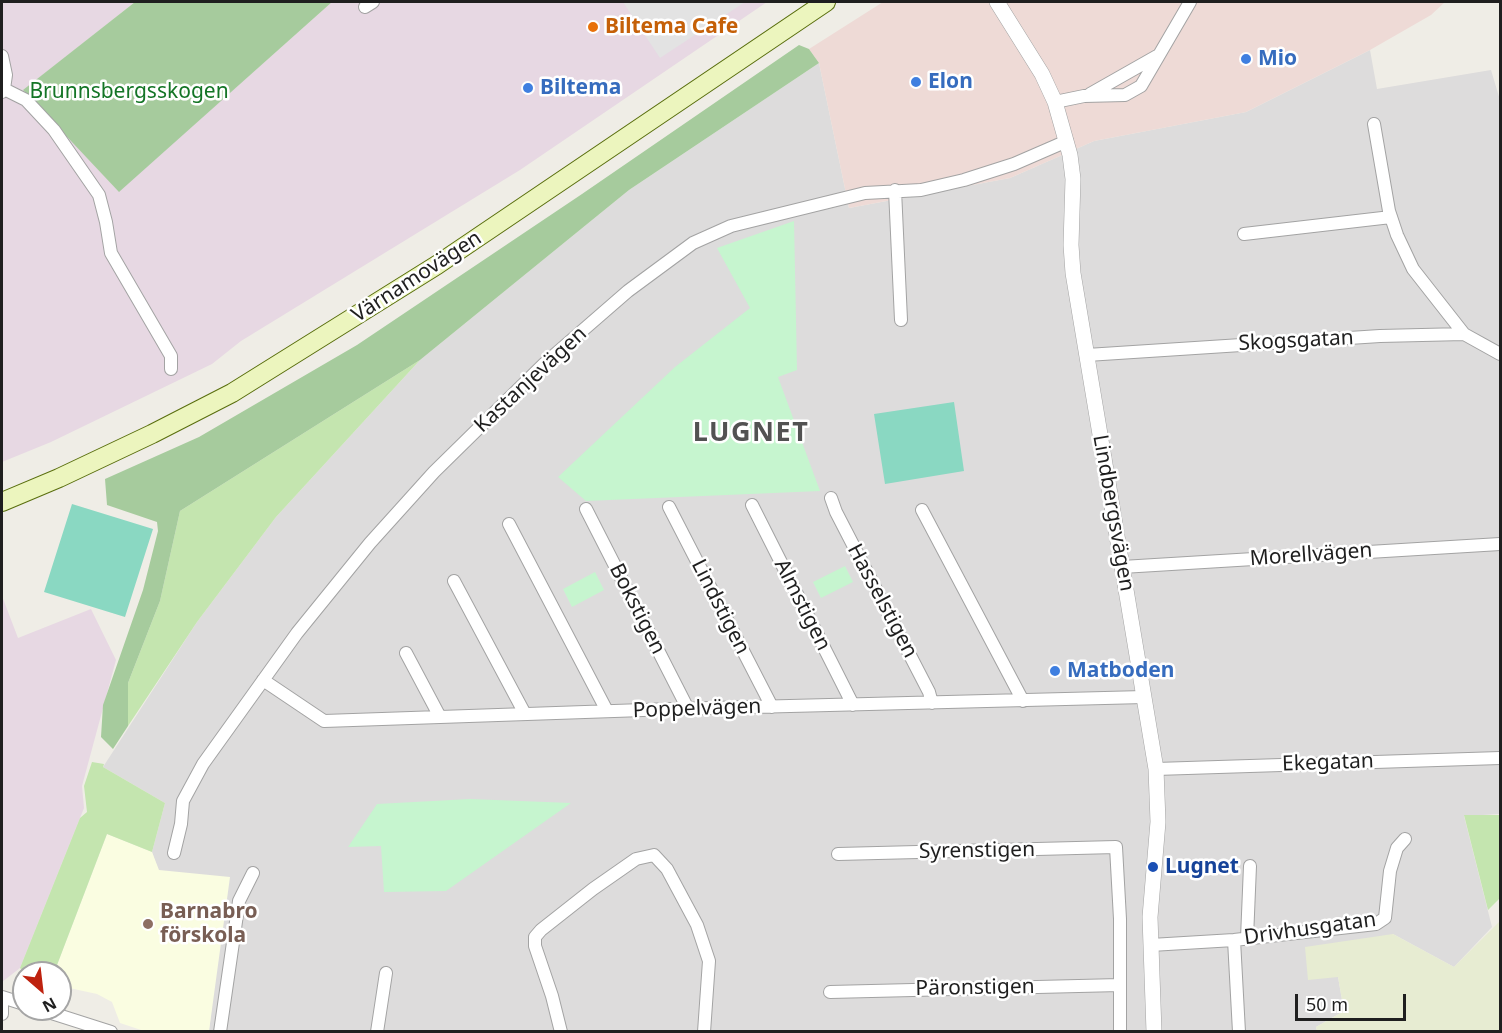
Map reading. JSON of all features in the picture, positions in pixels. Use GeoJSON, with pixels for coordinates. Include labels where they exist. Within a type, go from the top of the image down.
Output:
{"type":"FeatureCollection","features":[{"type":"Feature","properties":{"kind":"main road","name":"Värnamovägen"},"geometry":{"type":"LineString","coordinates":[[2,502],[142,439],[251,381],[437,265],[819,5]]}},
{"type":"Feature","properties":{"kind":"street"},"geometry":{"type":"LineString","coordinates":[[1055,102],[1084,96],[1117,96],[1133,92],[1148,77],[1157,56],[1191,2]]}},
{"type":"Feature","properties":{"kind":"street","name":"Lindbergsvägen"},"geometry":{"type":"LineString","coordinates":[[997,4],[1042,74],[1055,102],[1066,141],[1073,180],[1071,245],[1073,273],[1156,769],[1158,822],[1150,906],[1154,1032]]}},
{"type":"Feature","properties":{"kind":"street"},"geometry":{"type":"LineString","coordinates":[[2,56],[6,75],[3,91],[26,100],[54,130],[99,195],[111,253],[171,356],[171,369]]}},
{"type":"Feature","properties":{"kind":"street"},"geometry":{"type":"LineString","coordinates":[[1084,96],[1157,56]]}},
{"type":"Feature","properties":{"kind":"street"},"geometry":{"type":"LineString","coordinates":[[1374,124],[1391,218],[1413,269],[1448,317],[1464,334],[1500,354]]}},
{"type":"Feature","properties":{"kind":"street","name":"Kastanjevägen"},"geometry":{"type":"LineString","coordinates":[[174,853],[181,824],[183,801],[203,764],[297,633],[369,543],[434,472],[544,364],[628,291],[693,243],[731,226],[865,193],[921,190],[963,180],[1014,164],[1066,141]]}},
{"type":"Feature","properties":{"kind":"street"},"geometry":{"type":"LineString","coordinates":[[895,190],[901,320]]}},
{"type":"Feature","properties":{"kind":"street"},"geometry":{"type":"LineString","coordinates":[[1244,234],[1391,218]]}},
{"type":"Feature","properties":{"kind":"street","name":"Skogsgatan"},"geometry":{"type":"LineString","coordinates":[[1087,355],[1380,336],[1464,334]]}},
{"type":"Feature","properties":{"kind":"street","name":"Hasselstigen"},"geometry":{"type":"LineString","coordinates":[[831,498],[836,512],[929,692],[932,703]]}},
{"type":"Feature","properties":{"kind":"street","name":"Almstigen"},"geometry":{"type":"LineString","coordinates":[[752,505],[853,705]]}},
{"type":"Feature","properties":{"kind":"street","name":"Lindstigen"},"geometry":{"type":"LineString","coordinates":[[669,507],[772,707]]}},
{"type":"Feature","properties":{"kind":"street","name":"Bokstigen"},"geometry":{"type":"LineString","coordinates":[[586,509],[688,709]]}},
{"type":"Feature","properties":{"kind":"street"},"geometry":{"type":"LineString","coordinates":[[922,510],[1023,701]]}},
{"type":"Feature","properties":{"kind":"street"},"geometry":{"type":"LineString","coordinates":[[509,524],[607,711]]}},
{"type":"Feature","properties":{"kind":"street","name":"Morellvägen"},"geometry":{"type":"LineString","coordinates":[[1122,567],[1500,544]]}},
{"type":"Feature","properties":{"kind":"street"},"geometry":{"type":"LineString","coordinates":[[454,581],[525,714]]}},
{"type":"Feature","properties":{"kind":"street"},"geometry":{"type":"LineString","coordinates":[[406,653],[440,717]]}},
{"type":"Feature","properties":{"kind":"street","name":"Poppelvägen"},"geometry":{"type":"LineString","coordinates":[[263,680],[324,721],[1144,697]]}},
{"type":"Feature","properties":{"kind":"street","name":"Ekegatan"},"geometry":{"type":"LineString","coordinates":[[1156,769],[1500,758]]}},
{"type":"Feature","properties":{"kind":"street","name":"Drivhusgatan"},"geometry":{"type":"LineString","coordinates":[[1152,945],[1241,939],[1376,924],[1385,918],[1390,871],[1397,848],[1405,840]]}},
{"type":"Feature","properties":{"kind":"street","name":"Syrenstigen"},"geometry":{"type":"LineString","coordinates":[[838,854],[1116,847],[1120,918],[1120,985]]}},
{"type":"Feature","properties":{"kind":"street"},"geometry":{"type":"LineString","coordinates":[[561,1032],[552,996],[535,946],[535,937],[541,930],[636,859],[654,855],[667,869],[697,924],[709,961],[704,1032]]}},
{"type":"Feature","properties":{"kind":"street"},"geometry":{"type":"LineString","coordinates":[[1239,1032],[1241,939],[1250,866]]}},
{"type":"Feature","properties":{"kind":"street"},"geometry":{"type":"LineString","coordinates":[[220,1032],[239,901],[253,873]]}},
{"type":"Feature","properties":{"kind":"street"},"geometry":{"type":"LineString","coordinates":[[377,1032],[386,973]]}},
{"type":"Feature","properties":{"kind":"street"},"geometry":{"type":"LineString","coordinates":[[1120,985],[1120,1032]]}},
{"type":"Feature","properties":{"kind":"street","name":"Päronstigen"},"geometry":{"type":"LineString","coordinates":[[830,992],[1120,985]]}},
{"type":"Feature","properties":{"kind":"street"},"geometry":{"type":"LineString","coordinates":[[2,997],[2,1014]]}},
{"type":"Feature","properties":{"kind":"street"},"geometry":{"type":"LineString","coordinates":[[72,1020],[111,1032]]}},
{"type":"Feature","properties":{"kind":"shaded area"},"geometry":{"type":"Polygon","coordinates":[[[2,2],[135,2],[24,90],[119,191],[332,2],[767,2],[520,170],[241,341],[212,364],[51,442],[2,462],[2,2]]]}},
{"type":"Feature","properties":{"kind":"shaded area"},"geometry":{"type":"Polygon","coordinates":[[[623,2],[745,2],[660,58],[623,2]]]}},
{"type":"Feature","properties":{"kind":"shaded area"},"geometry":{"type":"Polygon","coordinates":[[[883,2],[1445,2],[1431,15],[1370,50],[1246,112],[1094,141],[1010,178],[849,208],[819,63],[809,49],[883,2]]]}},
{"type":"Feature","properties":{"kind":"shaded area"},"geometry":{"type":"Polygon","coordinates":[[[1370,50],[1377,89],[1491,70],[1500,100],[1500,814],[1464,816],[1492,927],[1454,967],[1393,934],[1338,977],[1344,1011],[1316,1027],[1317,1031],[209,1031],[216,970],[158,870],[152,852],[165,803],[103,767],[197,622],[276,517],[420,360],[629,190],[819,63],[849,208],[1010,178],[1094,141],[1246,112],[1370,50]]]}},
{"type":"Feature","properties":{"kind":"shaded area"},"geometry":{"type":"Polygon","coordinates":[[[2,596],[18,638],[91,609],[116,660],[82,786],[84,808],[23,961],[12,961],[12,974],[2,982],[2,596]]]}},
{"type":"Feature","properties":{"kind":"shaded area","name":"Barnabro förskola"},"geometry":{"type":"Polygon","coordinates":[[[107,834],[152,852],[159,870],[230,877],[209,1031],[144,1031],[120,1023],[112,1002],[97,994],[72,989],[72,961],[59,961],[107,834]]]}},
{"type":"Feature","properties":{"kind":"shaded area"},"geometry":{"type":"Polygon","coordinates":[[[1500,921],[1500,1031],[1317,1031],[1316,1027],[1344,1011],[1338,977],[1308,980],[1305,947],[1393,934],[1454,967],[1500,921]]]}},
{"type":"Feature","properties":{"kind":"green space","name":"Brunnsbergsskogen"},"geometry":{"type":"Polygon","coordinates":[[[135,2],[332,2],[119,192],[23,90],[135,2]]]}},
{"type":"Feature","properties":{"kind":"green space"},"geometry":{"type":"Polygon","coordinates":[[[799,45],[809,49],[819,63],[629,190],[420,360],[180,511],[160,601],[128,683],[128,726],[113,749],[101,737],[103,705],[143,590],[158,531],[157,522],[107,505],[105,479],[199,437],[357,345],[799,45]]]}},
{"type":"Feature","properties":{"kind":"green space"},"geometry":{"type":"Polygon","coordinates":[[[794,221],[797,370],[778,377],[820,491],[586,501],[558,477],[675,367],[750,308],[717,248],[794,221]]]}},
{"type":"Feature","properties":{"kind":"green space"},"geometry":{"type":"Polygon","coordinates":[[[420,360],[276,517],[197,622],[128,726],[128,683],[160,601],[180,511],[420,360]]]}},
{"type":"Feature","properties":{"kind":"green space"},"geometry":{"type":"Polygon","coordinates":[[[954,402],[964,471],[885,484],[874,414],[954,402]]]}},
{"type":"Feature","properties":{"kind":"green space"},"geometry":{"type":"Polygon","coordinates":[[[72,504],[153,529],[125,617],[44,592],[72,504]]]}},
{"type":"Feature","properties":{"kind":"green space"},"geometry":{"type":"Polygon","coordinates":[[[845,566],[853,582],[821,598],[813,582],[845,566]]]}},
{"type":"Feature","properties":{"kind":"green space"},"geometry":{"type":"Polygon","coordinates":[[[595,572],[604,590],[572,607],[563,589],[595,572]]]}},
{"type":"Feature","properties":{"kind":"green space"},"geometry":{"type":"Polygon","coordinates":[[[92,762],[104,764],[103,767],[165,803],[152,852],[107,834],[59,961],[23,961],[80,818],[87,812],[84,786],[92,762]]]}},
{"type":"Feature","properties":{"kind":"green space"},"geometry":{"type":"Polygon","coordinates":[[[470,799],[571,803],[446,891],[384,892],[381,846],[348,847],[377,804],[470,799]]]}},
{"type":"Feature","properties":{"kind":"green space"},"geometry":{"type":"Polygon","coordinates":[[[1464,815],[1500,815],[1500,898],[1488,910],[1464,815]]]}},
{"type":"Feature","properties":{"kind":"place","name":"Biltema Cafe"},"geometry":{"type":"Point","coordinates":[593,27]}},
{"type":"Feature","properties":{"kind":"place","name":"Mio"},"geometry":{"type":"Point","coordinates":[1246,59]}},
{"type":"Feature","properties":{"kind":"place","name":"Elon"},"geometry":{"type":"Point","coordinates":[916,82]}},
{"type":"Feature","properties":{"kind":"place","name":"Biltema"},"geometry":{"type":"Point","coordinates":[528,88]}},
{"type":"Feature","properties":{"kind":"place","name":"Matboden"},"geometry":{"type":"Point","coordinates":[1055,671]}},
{"type":"Feature","properties":{"kind":"place","name":"Lugnet"},"geometry":{"type":"Point","coordinates":[1153,867]}},
{"type":"Feature","properties":{"kind":"place","name":"Barnabro förskola"},"geometry":{"type":"Point","coordinates":[148,924]}},
{"type":"Feature","properties":{"kind":"district","name":"LUGNET"},"geometry":{"type":"Point","coordinates":[751,433]}}]}
